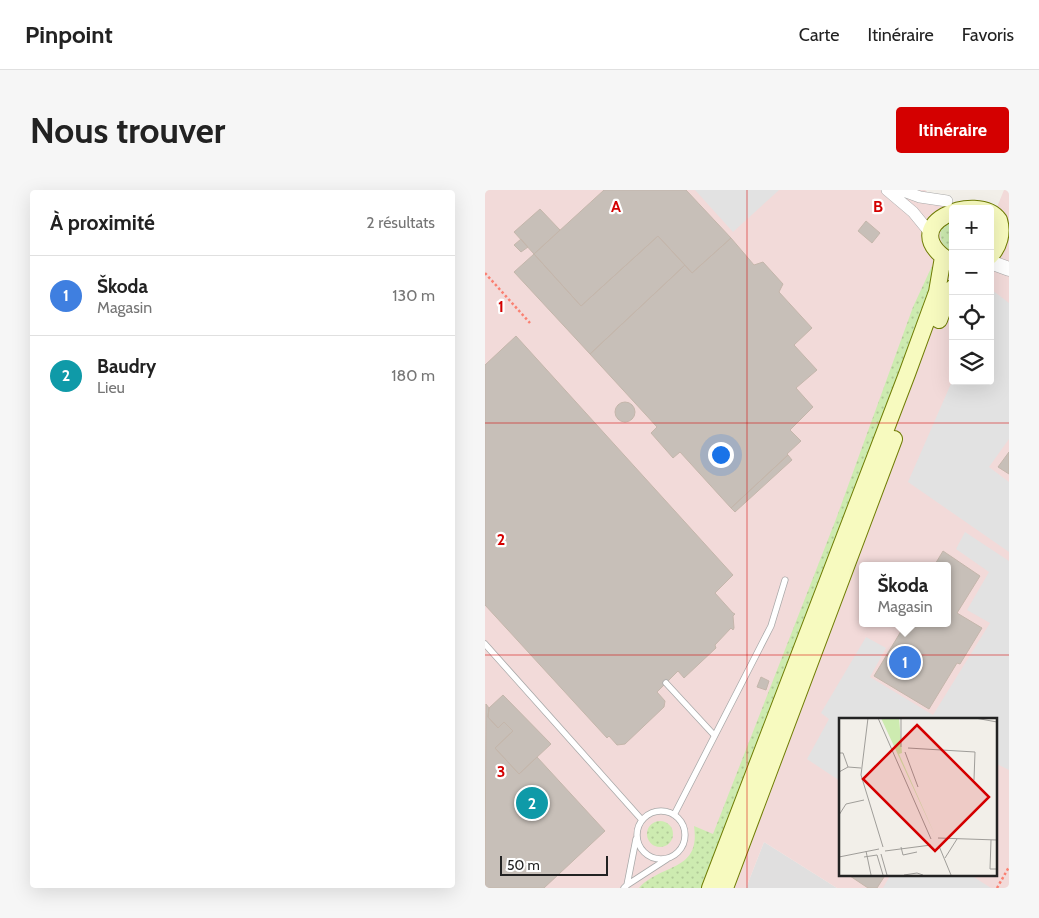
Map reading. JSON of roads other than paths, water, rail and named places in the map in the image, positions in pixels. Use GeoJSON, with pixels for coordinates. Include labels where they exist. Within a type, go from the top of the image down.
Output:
{"type":"FeatureCollection","features":[{"type":"Feature","properties":{"kind":"main road"},"geometry":{"type":"LineString","coordinates":[[710,888],[911,365],[948,260],[933,242],[931,234],[935,215],[947,201],[965,196],[990,201],[997,213],[1005,239],[994,250]]}},
{"type":"Feature","properties":{"kind":"main road"},"geometry":{"type":"LineString","coordinates":[[725,888],[950,295]]}},
{"type":"Feature","properties":{"kind":"street"},"geometry":{"type":"LineString","coordinates":[[887,190],[913,212],[931,234]]}},
{"type":"Feature","properties":{"kind":"street"},"geometry":{"type":"LineString","coordinates":[[901,190],[947,201]]}},
{"type":"Feature","properties":{"kind":"street"},"geometry":{"type":"LineString","coordinates":[[994,263],[1009,269]]}},
{"type":"Feature","properties":{"kind":"lane"},"geometry":{"type":"LineString","coordinates":[[674,815],[771,626],[785,580]]}},
{"type":"Feature","properties":{"kind":"lane"},"geometry":{"type":"LineString","coordinates":[[485,644],[642,820]]}},
{"type":"Feature","properties":{"kind":"lane"},"geometry":{"type":"LineString","coordinates":[[666,683],[714,735]]}},
{"type":"Feature","properties":{"kind":"lane"},"geometry":{"type":"LineString","coordinates":[[654,812],[668,812],[674,815],[683,828],[685,836],[679,850],[673,856],[625,886],[637,830],[642,820],[654,812]]}},
{"type":"Feature","properties":{"kind":"lane"},"geometry":{"type":"LineString","coordinates":[[637,836],[641,850],[653,858],[673,856]]}},
{"type":"Feature","properties":{"kind":"place","name":"Škoda"},"geometry":{"type":"Point","coordinates":[905,662]}},
{"type":"Feature","properties":{"kind":"place","name":"Baudry"},"geometry":{"type":"Point","coordinates":[532,803]}}]}
